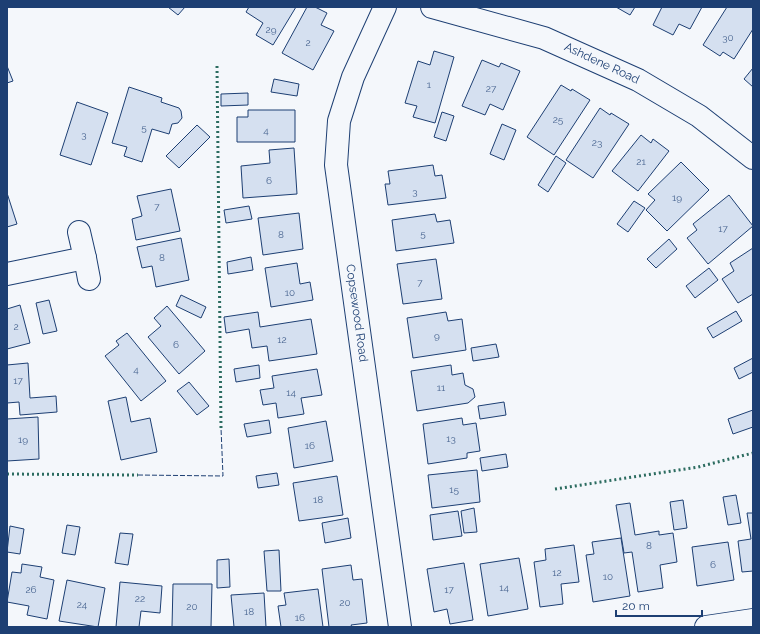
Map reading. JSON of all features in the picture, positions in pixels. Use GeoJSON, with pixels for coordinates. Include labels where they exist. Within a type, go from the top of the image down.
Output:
{"type":"FeatureCollection","features":[{"type":"Feature","properties":{"kind":"street","name":"Copsewood Road"},"geometry":{"type":"LineString","coordinates":[[385,7],[353,77],[339,121],[336,165],[400,627]]}},
{"type":"Feature","properties":{"kind":"street","name":"Ashdene Road"},"geometry":{"type":"LineString","coordinates":[[432,7],[488,14],[638,80],[699,116],[753,158]]}},
{"type":"Feature","properties":{"kind":"street"},"geometry":{"type":"LineString","coordinates":[[79,232],[89,279]]}},
{"type":"Feature","properties":{"kind":"street"},"geometry":{"type":"LineString","coordinates":[[7,274],[85,258]]}},
{"type":"Feature","properties":{"kind":"street"},"geometry":{"type":"LineString","coordinates":[[706,627],[753,620]]}},
{"type":"Feature","properties":{"kind":"building"},"geometry":{"type":"Polygon","coordinates":[[[168,7],[185,7],[178,15],[168,7]]]}},
{"type":"Feature","properties":{"kind":"building"},"geometry":{"type":"Polygon","coordinates":[[[249,7],[296,7],[273,45],[256,35],[263,23],[246,12],[249,7]]]}},
{"type":"Feature","properties":{"kind":"building"},"geometry":{"type":"Polygon","coordinates":[[[307,7],[315,7],[327,13],[321,25],[334,31],[313,70],[282,53],[307,7]]]}},
{"type":"Feature","properties":{"kind":"building"},"geometry":{"type":"Polygon","coordinates":[[[616,7],[635,7],[630,15],[616,7]]]}},
{"type":"Feature","properties":{"kind":"building"},"geometry":{"type":"Polygon","coordinates":[[[662,7],[702,7],[690,29],[679,24],[673,35],[653,25],[662,7]]]}},
{"type":"Feature","properties":{"kind":"building"},"geometry":{"type":"Polygon","coordinates":[[[727,7],[753,7],[753,29],[734,59],[723,52],[720,56],[703,45],[727,7]]]}},
{"type":"Feature","properties":{"kind":"building"},"geometry":{"type":"Polygon","coordinates":[[[434,51],[454,57],[435,123],[413,117],[417,106],[405,103],[418,61],[430,65],[434,51]]]}},
{"type":"Feature","properties":{"kind":"building"},"geometry":{"type":"Polygon","coordinates":[[[482,60],[499,67],[501,63],[520,71],[503,110],[490,104],[485,115],[462,106],[482,60]]]}},
{"type":"Feature","properties":{"kind":"building"},"geometry":{"type":"Polygon","coordinates":[[[7,66],[13,81],[7,83],[7,66]]]}},
{"type":"Feature","properties":{"kind":"building"},"geometry":{"type":"Polygon","coordinates":[[[753,68],[753,87],[744,79],[753,68]]]}},
{"type":"Feature","properties":{"kind":"building"},"geometry":{"type":"Polygon","coordinates":[[[274,79],[299,84],[297,96],[271,92],[274,79]]]}},
{"type":"Feature","properties":{"kind":"building"},"geometry":{"type":"Polygon","coordinates":[[[561,85],[571,91],[572,89],[590,100],[554,155],[527,137],[561,85]]]}},
{"type":"Feature","properties":{"kind":"building"},"geometry":{"type":"Polygon","coordinates":[[[129,87],[162,98],[161,102],[179,108],[181,111],[182,118],[178,123],[172,124],[169,134],[152,129],[142,162],[124,156],[127,147],[112,143],[129,87]]]}},
{"type":"Feature","properties":{"kind":"building"},"geometry":{"type":"Polygon","coordinates":[[[248,93],[248,105],[221,106],[221,94],[248,93]]]}},
{"type":"Feature","properties":{"kind":"building"},"geometry":{"type":"Polygon","coordinates":[[[77,102],[108,113],[91,165],[60,155],[77,102]]]}},
{"type":"Feature","properties":{"kind":"building"},"geometry":{"type":"Polygon","coordinates":[[[600,108],[610,115],[611,113],[629,124],[593,178],[566,160],[600,108]]]}},
{"type":"Feature","properties":{"kind":"building"},"geometry":{"type":"Polygon","coordinates":[[[248,110],[295,110],[295,142],[237,142],[237,117],[248,117],[248,110]]]}},
{"type":"Feature","properties":{"kind":"building"},"geometry":{"type":"Polygon","coordinates":[[[442,112],[454,116],[446,141],[434,137],[442,112]]]}},
{"type":"Feature","properties":{"kind":"building"},"geometry":{"type":"Polygon","coordinates":[[[502,124],[516,130],[504,160],[490,154],[502,124]]]}},
{"type":"Feature","properties":{"kind":"building"},"geometry":{"type":"Polygon","coordinates":[[[197,125],[210,137],[179,168],[166,156],[197,125]]]}},
{"type":"Feature","properties":{"kind":"building"},"geometry":{"type":"Polygon","coordinates":[[[641,135],[651,143],[653,139],[669,151],[638,191],[612,171],[641,135]]]}},
{"type":"Feature","properties":{"kind":"building"},"geometry":{"type":"Polygon","coordinates":[[[294,148],[297,194],[243,198],[241,166],[270,163],[269,150],[294,148]]]}},
{"type":"Feature","properties":{"kind":"building"},"geometry":{"type":"Polygon","coordinates":[[[556,156],[566,163],[548,192],[538,185],[556,156]]]}},
{"type":"Feature","properties":{"kind":"building"},"geometry":{"type":"Polygon","coordinates":[[[681,162],[709,190],[667,231],[646,210],[655,200],[648,194],[681,162]]]}},
{"type":"Feature","properties":{"kind":"building"},"geometry":{"type":"Polygon","coordinates":[[[433,165],[435,176],[442,175],[446,198],[388,205],[385,184],[390,184],[388,171],[433,165]]]}},
{"type":"Feature","properties":{"kind":"building"},"geometry":{"type":"Polygon","coordinates":[[[171,189],[180,231],[136,240],[132,219],[142,216],[137,196],[171,189]]]}},
{"type":"Feature","properties":{"kind":"building"},"geometry":{"type":"Polygon","coordinates":[[[7,193],[17,224],[7,227],[7,193]]]}},
{"type":"Feature","properties":{"kind":"building"},"geometry":{"type":"Polygon","coordinates":[[[729,195],[753,226],[708,264],[687,238],[697,230],[693,224],[729,195]]]}},
{"type":"Feature","properties":{"kind":"building"},"geometry":{"type":"Polygon","coordinates":[[[634,201],[645,208],[628,232],[617,224],[634,201]]]}},
{"type":"Feature","properties":{"kind":"building"},"geometry":{"type":"Polygon","coordinates":[[[249,206],[252,219],[226,223],[224,210],[249,206]]]}},
{"type":"Feature","properties":{"kind":"building"},"geometry":{"type":"Polygon","coordinates":[[[299,213],[303,249],[263,255],[258,218],[299,213]]]}},
{"type":"Feature","properties":{"kind":"building"},"geometry":{"type":"Polygon","coordinates":[[[435,214],[437,222],[450,220],[454,243],[396,251],[392,220],[435,214]]]}},
{"type":"Feature","properties":{"kind":"building"},"geometry":{"type":"Polygon","coordinates":[[[181,238],[189,280],[156,287],[152,266],[142,268],[137,247],[181,238]]]}},
{"type":"Feature","properties":{"kind":"building"},"geometry":{"type":"Polygon","coordinates":[[[669,239],[677,249],[656,268],[647,259],[669,239]]]}},
{"type":"Feature","properties":{"kind":"building"},"geometry":{"type":"Polygon","coordinates":[[[753,248],[753,294],[738,303],[722,279],[734,271],[730,263],[753,248]]]}},
{"type":"Feature","properties":{"kind":"building"},"geometry":{"type":"Polygon","coordinates":[[[251,257],[253,270],[228,274],[227,262],[251,257]]]}},
{"type":"Feature","properties":{"kind":"building"},"geometry":{"type":"Polygon","coordinates":[[[436,259],[442,299],[403,304],[397,264],[436,259]]]}},
{"type":"Feature","properties":{"kind":"building"},"geometry":{"type":"Polygon","coordinates":[[[297,263],[300,284],[310,282],[313,300],[271,307],[265,268],[297,263]]]}},
{"type":"Feature","properties":{"kind":"building"},"geometry":{"type":"Polygon","coordinates":[[[709,268],[718,280],[695,298],[686,286],[709,268]]]}},
{"type":"Feature","properties":{"kind":"building"},"geometry":{"type":"Polygon","coordinates":[[[181,295],[206,307],[201,318],[176,306],[181,295]]]}},
{"type":"Feature","properties":{"kind":"building"},"geometry":{"type":"Polygon","coordinates":[[[49,300],[57,331],[43,334],[36,303],[49,300]]]}},
{"type":"Feature","properties":{"kind":"building"},"geometry":{"type":"Polygon","coordinates":[[[20,305],[30,343],[7,349],[7,309],[20,305]]]}},
{"type":"Feature","properties":{"kind":"building"},"geometry":{"type":"Polygon","coordinates":[[[167,306],[205,351],[179,374],[148,337],[161,326],[154,318],[167,306]]]}},
{"type":"Feature","properties":{"kind":"building"},"geometry":{"type":"Polygon","coordinates":[[[736,311],[742,321],[713,338],[707,328],[736,311]]]}},
{"type":"Feature","properties":{"kind":"building"},"geometry":{"type":"Polygon","coordinates":[[[258,312],[260,327],[311,319],[317,354],[269,361],[267,346],[252,348],[249,329],[226,333],[224,317],[258,312]]]}},
{"type":"Feature","properties":{"kind":"building"},"geometry":{"type":"Polygon","coordinates":[[[446,312],[448,321],[462,319],[466,350],[413,358],[407,318],[446,312]]]}},
{"type":"Feature","properties":{"kind":"building"},"geometry":{"type":"Polygon","coordinates":[[[127,333],[166,381],[141,401],[105,356],[119,345],[116,341],[127,333]]]}},
{"type":"Feature","properties":{"kind":"building"},"geometry":{"type":"Polygon","coordinates":[[[496,344],[499,357],[473,361],[471,348],[496,344]]]}},
{"type":"Feature","properties":{"kind":"building"},"geometry":{"type":"Polygon","coordinates":[[[753,358],[753,372],[739,379],[734,368],[753,358]]]}},
{"type":"Feature","properties":{"kind":"building"},"geometry":{"type":"Polygon","coordinates":[[[28,363],[30,398],[56,396],[57,412],[20,415],[19,402],[7,403],[7,365],[28,363]]]}},
{"type":"Feature","properties":{"kind":"building"},"geometry":{"type":"Polygon","coordinates":[[[259,365],[260,378],[236,382],[234,369],[259,365]]]}},
{"type":"Feature","properties":{"kind":"building"},"geometry":{"type":"Polygon","coordinates":[[[451,365],[452,375],[463,373],[465,385],[473,389],[475,397],[468,403],[417,411],[411,371],[451,365]]]}},
{"type":"Feature","properties":{"kind":"building"},"geometry":{"type":"Polygon","coordinates":[[[317,369],[322,395],[301,398],[304,414],[278,418],[276,403],[263,405],[260,390],[274,388],[272,376],[317,369]]]}},
{"type":"Feature","properties":{"kind":"building"},"geometry":{"type":"Polygon","coordinates":[[[189,382],[209,406],[197,415],[177,391],[189,382]]]}},
{"type":"Feature","properties":{"kind":"building"},"geometry":{"type":"Polygon","coordinates":[[[126,397],[131,422],[150,418],[157,452],[121,460],[108,401],[126,397]]]}},
{"type":"Feature","properties":{"kind":"building"},"geometry":{"type":"Polygon","coordinates":[[[504,402],[506,415],[480,419],[478,406],[504,402]]]}},
{"type":"Feature","properties":{"kind":"building"},"geometry":{"type":"Polygon","coordinates":[[[753,410],[753,427],[733,434],[728,419],[753,410]]]}},
{"type":"Feature","properties":{"kind":"building"},"geometry":{"type":"Polygon","coordinates":[[[38,417],[39,459],[7,461],[7,419],[38,417]]]}},
{"type":"Feature","properties":{"kind":"building"},"geometry":{"type":"Polygon","coordinates":[[[462,418],[463,425],[476,423],[480,451],[467,453],[467,458],[428,464],[423,424],[462,418]]]}},
{"type":"Feature","properties":{"kind":"building"},"geometry":{"type":"Polygon","coordinates":[[[269,420],[271,433],[247,437],[244,424],[269,420]]]}},
{"type":"Feature","properties":{"kind":"building"},"geometry":{"type":"Polygon","coordinates":[[[326,421],[333,461],[294,468],[288,428],[326,421]]]}},
{"type":"Feature","properties":{"kind":"building"},"geometry":{"type":"Polygon","coordinates":[[[506,454],[508,467],[482,471],[480,458],[506,454]]]}},
{"type":"Feature","properties":{"kind":"building"},"geometry":{"type":"Polygon","coordinates":[[[477,470],[480,502],[432,508],[428,475],[477,470]]]}},
{"type":"Feature","properties":{"kind":"building"},"geometry":{"type":"Polygon","coordinates":[[[277,473],[279,485],[258,488],[256,476],[277,473]]]}},
{"type":"Feature","properties":{"kind":"building"},"geometry":{"type":"Polygon","coordinates":[[[337,476],[343,515],[299,521],[293,483],[337,476]]]}},
{"type":"Feature","properties":{"kind":"building"},"geometry":{"type":"Polygon","coordinates":[[[736,495],[741,523],[728,525],[723,497],[736,495]]]}},
{"type":"Feature","properties":{"kind":"building"},"geometry":{"type":"Polygon","coordinates":[[[683,500],[687,528],[674,530],[670,502],[683,500]]]}},
{"type":"Feature","properties":{"kind":"building"},"geometry":{"type":"Polygon","coordinates":[[[630,503],[635,535],[659,531],[659,535],[673,533],[677,562],[660,565],[663,588],[638,592],[632,552],[624,553],[616,505],[630,503]]]}},
{"type":"Feature","properties":{"kind":"building"},"geometry":{"type":"Polygon","coordinates":[[[474,508],[477,532],[464,533],[461,511],[474,508]]]}},
{"type":"Feature","properties":{"kind":"building"},"geometry":{"type":"Polygon","coordinates":[[[458,511],[462,536],[433,540],[430,515],[458,511]]]}},
{"type":"Feature","properties":{"kind":"building"},"geometry":{"type":"Polygon","coordinates":[[[747,513],[753,513],[753,571],[742,572],[738,541],[751,539],[747,513]]]}},
{"type":"Feature","properties":{"kind":"building"},"geometry":{"type":"Polygon","coordinates":[[[348,518],[351,538],[325,543],[322,523],[348,518]]]}},
{"type":"Feature","properties":{"kind":"building"},"geometry":{"type":"Polygon","coordinates":[[[67,525],[80,527],[75,555],[62,553],[67,525]]]}},
{"type":"Feature","properties":{"kind":"building"},"geometry":{"type":"Polygon","coordinates":[[[10,526],[24,529],[20,554],[7,552],[10,526]]]}},
{"type":"Feature","properties":{"kind":"building"},"geometry":{"type":"Polygon","coordinates":[[[120,533],[133,534],[128,565],[115,563],[120,533]]]}},
{"type":"Feature","properties":{"kind":"building"},"geometry":{"type":"Polygon","coordinates":[[[621,538],[630,596],[593,602],[586,555],[594,554],[592,542],[621,538]]]}},
{"type":"Feature","properties":{"kind":"building"},"geometry":{"type":"Polygon","coordinates":[[[728,542],[734,580],[697,586],[692,547],[728,542]]]}},
{"type":"Feature","properties":{"kind":"building"},"geometry":{"type":"Polygon","coordinates":[[[574,545],[579,582],[561,584],[563,604],[540,607],[534,562],[546,560],[545,549],[574,545]]]}},
{"type":"Feature","properties":{"kind":"building"},"geometry":{"type":"Polygon","coordinates":[[[279,550],[281,591],[267,591],[264,551],[279,550]]]}},
{"type":"Feature","properties":{"kind":"building"},"geometry":{"type":"Polygon","coordinates":[[[519,558],[528,609],[488,616],[480,564],[519,558]]]}},
{"type":"Feature","properties":{"kind":"building"},"geometry":{"type":"Polygon","coordinates":[[[229,559],[230,587],[217,588],[217,560],[229,559]]]}},
{"type":"Feature","properties":{"kind":"building"},"geometry":{"type":"Polygon","coordinates":[[[464,563],[473,620],[450,624],[447,609],[434,612],[427,569],[464,563]]]}},
{"type":"Feature","properties":{"kind":"building"},"geometry":{"type":"Polygon","coordinates":[[[22,564],[42,567],[40,577],[54,580],[47,619],[27,615],[29,606],[7,602],[12,572],[21,573],[22,564]]]}},
{"type":"Feature","properties":{"kind":"building"},"geometry":{"type":"Polygon","coordinates":[[[351,565],[353,580],[362,579],[367,623],[351,625],[352,627],[329,627],[322,569],[351,565]]]}},
{"type":"Feature","properties":{"kind":"building"},"geometry":{"type":"Polygon","coordinates":[[[67,580],[105,588],[98,627],[59,621],[67,580]]]}},
{"type":"Feature","properties":{"kind":"building"},"geometry":{"type":"Polygon","coordinates":[[[120,582],[162,586],[160,613],[141,611],[139,627],[116,627],[120,582]]]}},
{"type":"Feature","properties":{"kind":"building"},"geometry":{"type":"Polygon","coordinates":[[[173,584],[212,584],[211,627],[172,627],[173,584]]]}},
{"type":"Feature","properties":{"kind":"building"},"geometry":{"type":"Polygon","coordinates":[[[318,589],[323,627],[281,627],[278,606],[286,605],[284,593],[318,589]]]}},
{"type":"Feature","properties":{"kind":"building"},"geometry":{"type":"Polygon","coordinates":[[[264,593],[266,627],[234,627],[231,595],[264,593]]]}},
{"type":"Feature","properties":{"kind":"hedge"},"geometry":{"type":"LineString","coordinates":[[217,66],[221,428]]}},
{"type":"Feature","properties":{"kind":"hedge"},"geometry":{"type":"LineString","coordinates":[[555,489],[698,467],[753,453]]}},
{"type":"Feature","properties":{"kind":"hedge"},"geometry":{"type":"LineString","coordinates":[[7,474],[138,475]]}},
{"type":"Feature","properties":{"kind":"fence"},"geometry":{"type":"LineString","coordinates":[[138,475],[223,476],[221,428]]}}]}
